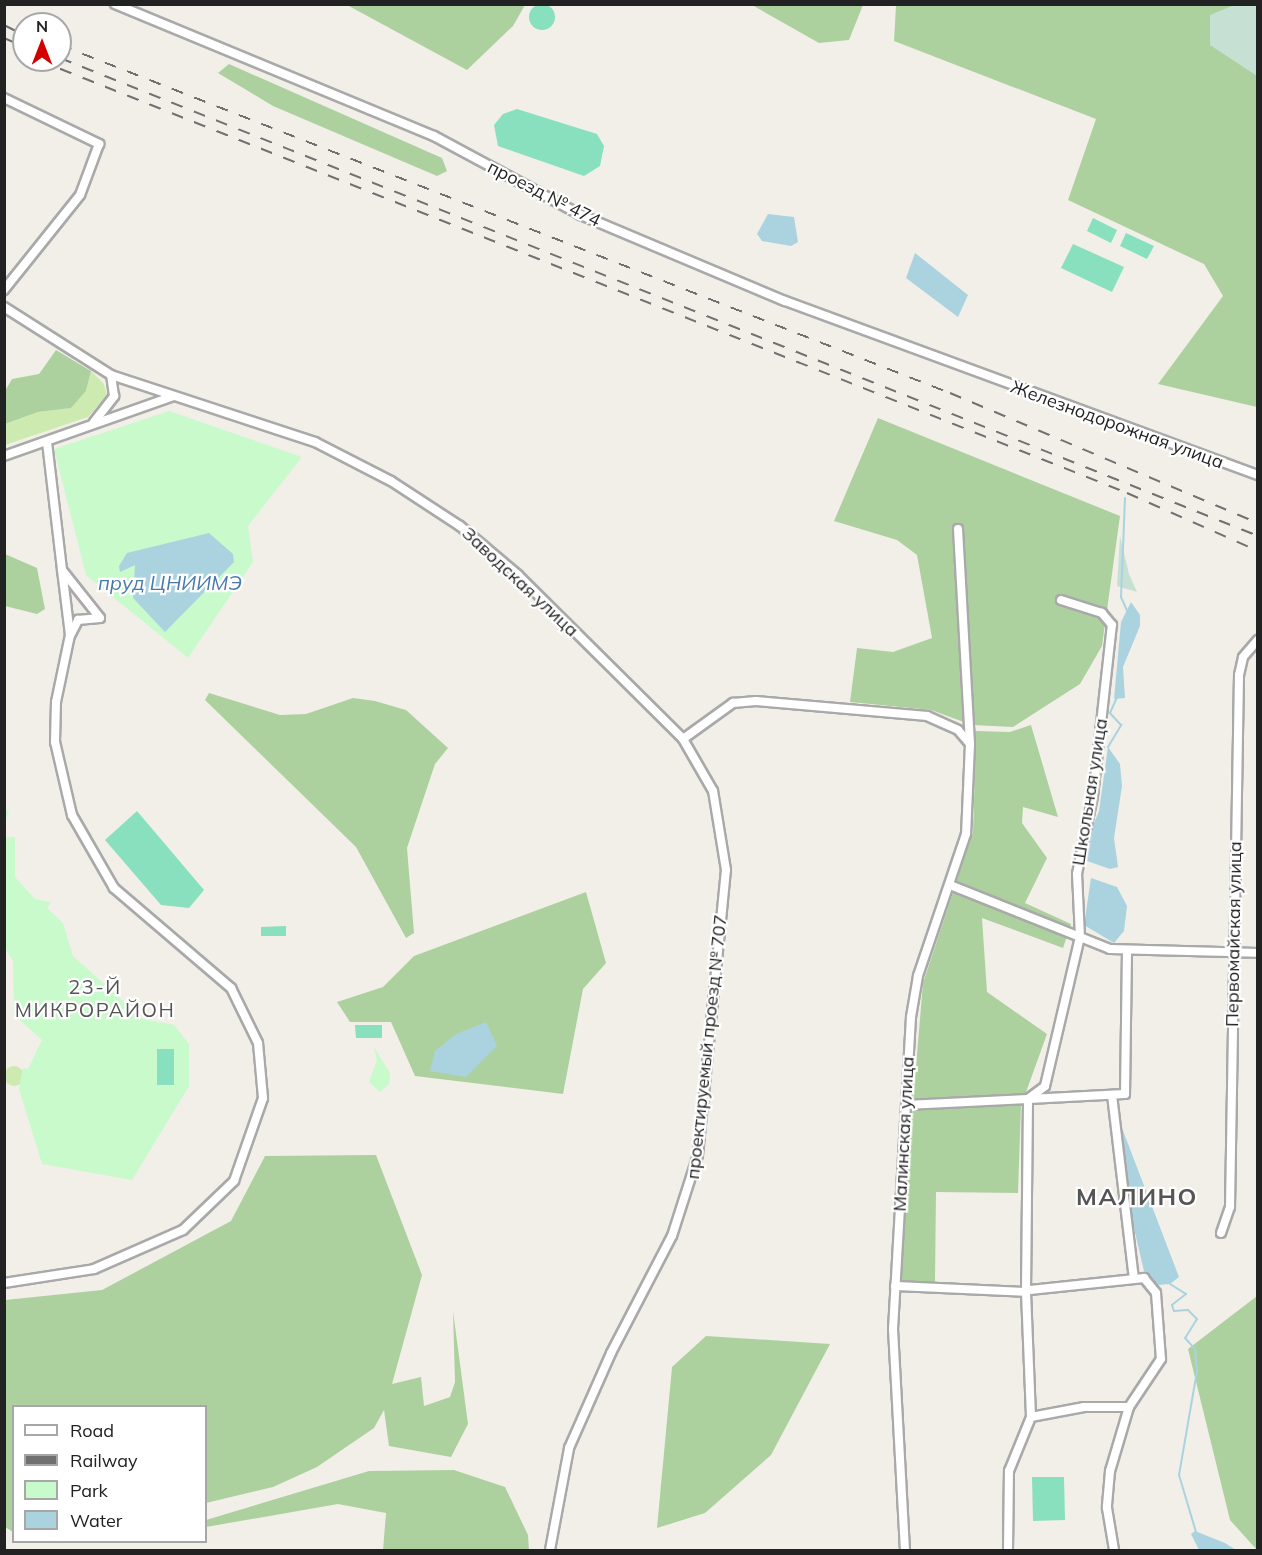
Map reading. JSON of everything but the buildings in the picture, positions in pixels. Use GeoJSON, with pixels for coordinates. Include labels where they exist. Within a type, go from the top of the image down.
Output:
{"type":"FeatureCollection","features":[{"type":"Feature","properties":{"kind":"street","name":"проезд № 474"},"geometry":{"type":"LineString","coordinates":[[115,4],[443,140],[592,219],[977,374]]}},
{"type":"Feature","properties":{"kind":"street"},"geometry":{"type":"LineString","coordinates":[[4,98],[82,133],[99,144],[99,154],[80,195],[4,290]]}},
{"type":"Feature","properties":{"kind":"street","name":"Заводская улица"},"geometry":{"type":"LineString","coordinates":[[4,307],[111,375],[315,442],[391,481],[460,526],[518,575],[682,739]]}},
{"type":"Feature","properties":{"kind":"street","name":"Железнодорожная улица"},"geometry":{"type":"LineString","coordinates":[[977,374],[1257,474]]}},
{"type":"Feature","properties":{"kind":"street"},"geometry":{"type":"LineString","coordinates":[[91,425],[114,396],[111,375]]}},
{"type":"Feature","properties":{"kind":"street"},"geometry":{"type":"LineString","coordinates":[[4,456],[173,396]]}},
{"type":"Feature","properties":{"kind":"street"},"geometry":{"type":"LineString","coordinates":[[47,442],[70,634]]}},
{"type":"Feature","properties":{"kind":"street","name":"Малинская улица"},"geometry":{"type":"LineString","coordinates":[[905,1551],[895,1286],[906,1105],[918,976],[966,834],[970,744],[958,529]]}},
{"type":"Feature","properties":{"kind":"street"},"geometry":{"type":"LineString","coordinates":[[4,1283],[94,1269],[183,1230],[234,1181],[262,1098],[258,1043],[231,988],[114,888],[72,815],[55,742],[56,702],[70,634],[78,620],[100,618],[62,570]]}},
{"type":"Feature","properties":{"kind":"street","name":"Школьная улица"},"geometry":{"type":"LineString","coordinates":[[1028,1099],[1045,1086],[1080,936],[1077,874],[1093,796],[1112,625],[1102,613],[1061,600]]}},
{"type":"Feature","properties":{"kind":"street","name":"Первомайская улица"},"geometry":{"type":"LineString","coordinates":[[1221,1233],[1230,1207],[1239,675],[1243,657],[1257,640]]}},
{"type":"Feature","properties":{"kind":"street"},"geometry":{"type":"LineString","coordinates":[[682,739],[733,703],[756,700],[927,716],[958,730],[970,744]]}},
{"type":"Feature","properties":{"kind":"street","name":"проектируемый проезд № 707"},"geometry":{"type":"LineString","coordinates":[[550,1551],[569,1448],[611,1353],[672,1236],[698,1155],[726,870],[712,791],[682,739]]}},
{"type":"Feature","properties":{"kind":"street"},"geometry":{"type":"LineString","coordinates":[[950,885],[1127,952],[1257,953]]}},
{"type":"Feature","properties":{"kind":"street"},"geometry":{"type":"LineString","coordinates":[[906,1105],[1125,1094],[1127,952]]}},
{"type":"Feature","properties":{"kind":"street"},"geometry":{"type":"LineString","coordinates":[[1112,1095],[1134,1279]]}},
{"type":"Feature","properties":{"kind":"street"},"geometry":{"type":"LineString","coordinates":[[1008,1551],[1009,1471],[1031,1417],[1028,1291],[1028,1099]]}},
{"type":"Feature","properties":{"kind":"street"},"geometry":{"type":"LineString","coordinates":[[895,1286],[1014,1287],[1028,1291],[1144,1278],[1156,1293],[1161,1359],[1129,1407],[1110,1471],[1107,1508],[1114,1551]]}},
{"type":"Feature","properties":{"kind":"street"},"geometry":{"type":"LineString","coordinates":[[1031,1417],[1084,1407],[1129,1407]]}},
{"type":"Feature","properties":{"kind":"green space"},"geometry":{"type":"Polygon","coordinates":[[[542,4],[551,8],[555,17],[551,26],[542,30],[533,26],[529,17],[533,8],[542,4]]]}},
{"type":"Feature","properties":{"kind":"green space"},"geometry":{"type":"Polygon","coordinates":[[[347,5],[525,5],[513,26],[467,70],[347,5]]]}},
{"type":"Feature","properties":{"kind":"green space"},"geometry":{"type":"Polygon","coordinates":[[[752,5],[863,5],[849,40],[819,43],[752,5]]]}},
{"type":"Feature","properties":{"kind":"green space"},"geometry":{"type":"Polygon","coordinates":[[[896,5],[1257,5],[1257,407],[1158,384],[1223,296],[1204,264],[1068,200],[1096,119],[894,41],[896,5]]]}},
{"type":"Feature","properties":{"kind":"green space"},"geometry":{"type":"Polygon","coordinates":[[[1257,5],[1258,76],[1210,45],[1210,15],[1232,6],[1257,5]]]}},
{"type":"Feature","properties":{"kind":"green space"},"geometry":{"type":"Polygon","coordinates":[[[229,64],[442,158],[447,171],[437,176],[273,106],[218,73],[229,64]]]}},
{"type":"Feature","properties":{"kind":"green space"},"geometry":{"type":"Polygon","coordinates":[[[517,109],[597,134],[604,146],[600,166],[584,176],[498,146],[494,125],[503,114],[517,109]]]}},
{"type":"Feature","properties":{"kind":"green space"},"geometry":{"type":"Polygon","coordinates":[[[1093,218],[1117,230],[1111,243],[1087,231],[1093,218]]]}},
{"type":"Feature","properties":{"kind":"green space"},"geometry":{"type":"Polygon","coordinates":[[[1126,233],[1154,246],[1147,259],[1120,246],[1126,233]]]}},
{"type":"Feature","properties":{"kind":"green space"},"geometry":{"type":"Polygon","coordinates":[[[1073,244],[1124,267],[1112,292],[1061,268],[1073,244]]]}},
{"type":"Feature","properties":{"kind":"green space"},"geometry":{"type":"Polygon","coordinates":[[[56,350],[91,371],[86,391],[71,408],[38,412],[5,424],[5,391],[12,379],[39,374],[56,350]]]}},
{"type":"Feature","properties":{"kind":"green space"},"geometry":{"type":"Polygon","coordinates":[[[91,371],[104,384],[107,395],[88,417],[5,445],[5,424],[38,412],[71,408],[86,391],[91,371]]]}},
{"type":"Feature","properties":{"kind":"green space"},"geometry":{"type":"Polygon","coordinates":[[[169,411],[302,457],[248,526],[253,562],[188,658],[86,575],[54,449],[169,411]]]}},
{"type":"Feature","properties":{"kind":"green space"},"geometry":{"type":"Polygon","coordinates":[[[878,418],[1120,516],[1102,646],[1080,684],[1013,727],[972,725],[931,710],[850,702],[857,648],[893,652],[932,638],[917,555],[897,540],[834,521],[878,418]]]}},
{"type":"Feature","properties":{"kind":"green space"},"geometry":{"type":"Polygon","coordinates":[[[1120,536],[1129,574],[1137,592],[1117,586],[1120,536]]]}},
{"type":"Feature","properties":{"kind":"green space"},"geometry":{"type":"Polygon","coordinates":[[[5,554],[37,568],[45,609],[37,614],[5,606],[5,554]]]}},
{"type":"Feature","properties":{"kind":"green space"},"geometry":{"type":"Polygon","coordinates":[[[209,693],[280,715],[306,714],[353,698],[375,701],[406,710],[448,748],[435,764],[407,848],[414,933],[406,938],[356,847],[205,700],[209,693]]]}},
{"type":"Feature","properties":{"kind":"green space"},"geometry":{"type":"Polygon","coordinates":[[[1031,725],[1058,817],[1023,807],[1022,823],[1047,858],[1025,903],[1071,924],[1063,948],[982,918],[987,992],[1047,1034],[1021,1106],[1018,1193],[936,1192],[935,1282],[898,1282],[923,983],[973,832],[976,731],[1010,732],[1031,725]]]}},
{"type":"Feature","properties":{"kind":"green space"},"geometry":{"type":"Polygon","coordinates":[[[9,810],[5,823],[6,837],[15,837],[15,877],[35,899],[51,902],[47,908],[63,923],[73,956],[143,1019],[174,1025],[189,1044],[189,1086],[132,1180],[42,1164],[19,1089],[23,1068],[28,1069],[42,1040],[14,1015],[13,961],[5,948],[4,811],[9,810]]]}},
{"type":"Feature","properties":{"kind":"green space"},"geometry":{"type":"Polygon","coordinates":[[[137,811],[204,890],[189,908],[161,905],[105,840],[137,811]]]}},
{"type":"Feature","properties":{"kind":"green space"},"geometry":{"type":"Polygon","coordinates":[[[586,892],[606,963],[583,989],[563,1094],[415,1076],[391,1022],[350,1022],[337,1002],[383,987],[414,956],[586,892]]]}},
{"type":"Feature","properties":{"kind":"green space"},"geometry":{"type":"Polygon","coordinates":[[[286,926],[286,936],[261,936],[261,927],[286,926]]]}},
{"type":"Feature","properties":{"kind":"green space"},"geometry":{"type":"Polygon","coordinates":[[[355,1025],[382,1025],[382,1038],[356,1038],[355,1025]]]}},
{"type":"Feature","properties":{"kind":"green space"},"geometry":{"type":"Polygon","coordinates":[[[374,1047],[390,1073],[389,1084],[380,1092],[369,1082],[377,1060],[374,1047]]]}},
{"type":"Feature","properties":{"kind":"green space"},"geometry":{"type":"Polygon","coordinates":[[[157,1049],[174,1049],[174,1085],[157,1085],[157,1049]]]}},
{"type":"Feature","properties":{"kind":"green space"},"geometry":{"type":"Polygon","coordinates":[[[14,1066],[21,1069],[24,1076],[21,1083],[14,1086],[7,1083],[4,1076],[7,1069],[14,1066]]]}},
{"type":"Feature","properties":{"kind":"green space"},"geometry":{"type":"Polygon","coordinates":[[[376,1155],[422,1275],[392,1384],[421,1377],[424,1406],[450,1397],[455,1382],[453,1311],[468,1424],[451,1457],[389,1446],[384,1410],[374,1428],[317,1467],[273,1487],[207,1503],[207,1405],[12,1405],[12,1531],[5,1527],[5,1300],[102,1290],[231,1221],[265,1156],[376,1155]]]}},
{"type":"Feature","properties":{"kind":"green space"},"geometry":{"type":"Polygon","coordinates":[[[1257,1296],[1257,1550],[1230,1520],[1188,1349],[1257,1296]]]}},
{"type":"Feature","properties":{"kind":"green space"},"geometry":{"type":"Polygon","coordinates":[[[706,1336],[830,1344],[771,1455],[705,1513],[657,1528],[672,1367],[706,1336]]]}},
{"type":"Feature","properties":{"kind":"green space"},"geometry":{"type":"Polygon","coordinates":[[[454,1470],[505,1487],[528,1535],[529,1550],[383,1550],[386,1513],[338,1504],[207,1527],[207,1520],[369,1471],[454,1470]]]}},
{"type":"Feature","properties":{"kind":"green space"},"geometry":{"type":"Polygon","coordinates":[[[1032,1477],[1064,1477],[1065,1520],[1033,1521],[1032,1477]]]}},
{"type":"Feature","properties":{"kind":"water"},"geometry":{"type":"Polygon","coordinates":[[[768,214],[794,217],[798,242],[791,246],[762,241],[757,234],[768,214]]]}},
{"type":"Feature","properties":{"kind":"water"},"geometry":{"type":"Polygon","coordinates":[[[915,253],[968,295],[958,317],[906,278],[915,253]]]}},
{"type":"Feature","properties":{"kind":"water","name":"пруд ЦНИИМЭ"},"geometry":{"type":"Polygon","coordinates":[[[209,533],[233,554],[234,562],[165,632],[133,598],[135,565],[120,572],[119,566],[127,553],[209,533]]]}},
{"type":"Feature","properties":{"kind":"water"},"geometry":{"type":"Polygon","coordinates":[[[1131,602],[1140,615],[1140,626],[1123,667],[1125,698],[1114,699],[1121,622],[1131,602]]]}},
{"type":"Feature","properties":{"kind":"water"},"geometry":{"type":"Polygon","coordinates":[[[1108,747],[1120,764],[1122,786],[1114,838],[1118,867],[1110,869],[1087,861],[1085,845],[1099,811],[1108,747]]]}},
{"type":"Feature","properties":{"kind":"water"},"geometry":{"type":"Polygon","coordinates":[[[1091,878],[1117,887],[1127,906],[1124,931],[1114,943],[1084,925],[1091,878]]]}},
{"type":"Feature","properties":{"kind":"water"},"geometry":{"type":"Polygon","coordinates":[[[486,1022],[497,1046],[466,1077],[430,1071],[435,1051],[456,1034],[486,1022]]]}},
{"type":"Feature","properties":{"kind":"water"},"geometry":{"type":"Polygon","coordinates":[[[1117,1115],[1179,1277],[1170,1284],[1158,1285],[1144,1271],[1121,1173],[1117,1115]]]}},
{"type":"Feature","properties":{"kind":"water"},"geometry":{"type":"Polygon","coordinates":[[[1195,1531],[1236,1550],[1199,1550],[1191,1534],[1195,1531]]]}},
{"type":"Feature","properties":{"kind":"waterway"},"geometry":{"type":"LineString","coordinates":[[1125,498],[1121,597],[1129,615]]}},
{"type":"Feature","properties":{"kind":"waterway"},"geometry":{"type":"LineString","coordinates":[[1108,747],[1121,725],[1110,713],[1117,697]]}},
{"type":"Feature","properties":{"kind":"waterway"},"geometry":{"type":"LineString","coordinates":[[1170,1284],[1186,1294],[1172,1305],[1174,1311],[1188,1310],[1197,1319],[1185,1338],[1195,1349],[1197,1371],[1179,1475],[1196,1532]]}},
{"type":"Feature","properties":{"kind":"railway"},"geometry":{"type":"LineString","coordinates":[[4,25],[12,29]]}},
{"type":"Feature","properties":{"kind":"railway"},"geometry":{"type":"LineString","coordinates":[[4,38],[12,42]]}},
{"type":"Feature","properties":{"kind":"railway"},"geometry":{"type":"LineString","coordinates":[[72,50],[950,393],[1258,523]]}},
{"type":"Feature","properties":{"kind":"railway"},"geometry":{"type":"LineString","coordinates":[[72,63],[1258,536]]}},
{"type":"Feature","properties":{"kind":"railway"},"geometry":{"type":"LineString","coordinates":[[68,72],[1127,493],[1258,551]]}},
{"type":"Feature","properties":{"kind":"district","name":"23-Й МИКРОРАЙОН"},"geometry":{"type":"Point","coordinates":[95,998]}},
{"type":"Feature","properties":{"kind":"district","name":"МАЛИНО"},"geometry":{"type":"Point","coordinates":[1137,1197]}}]}
